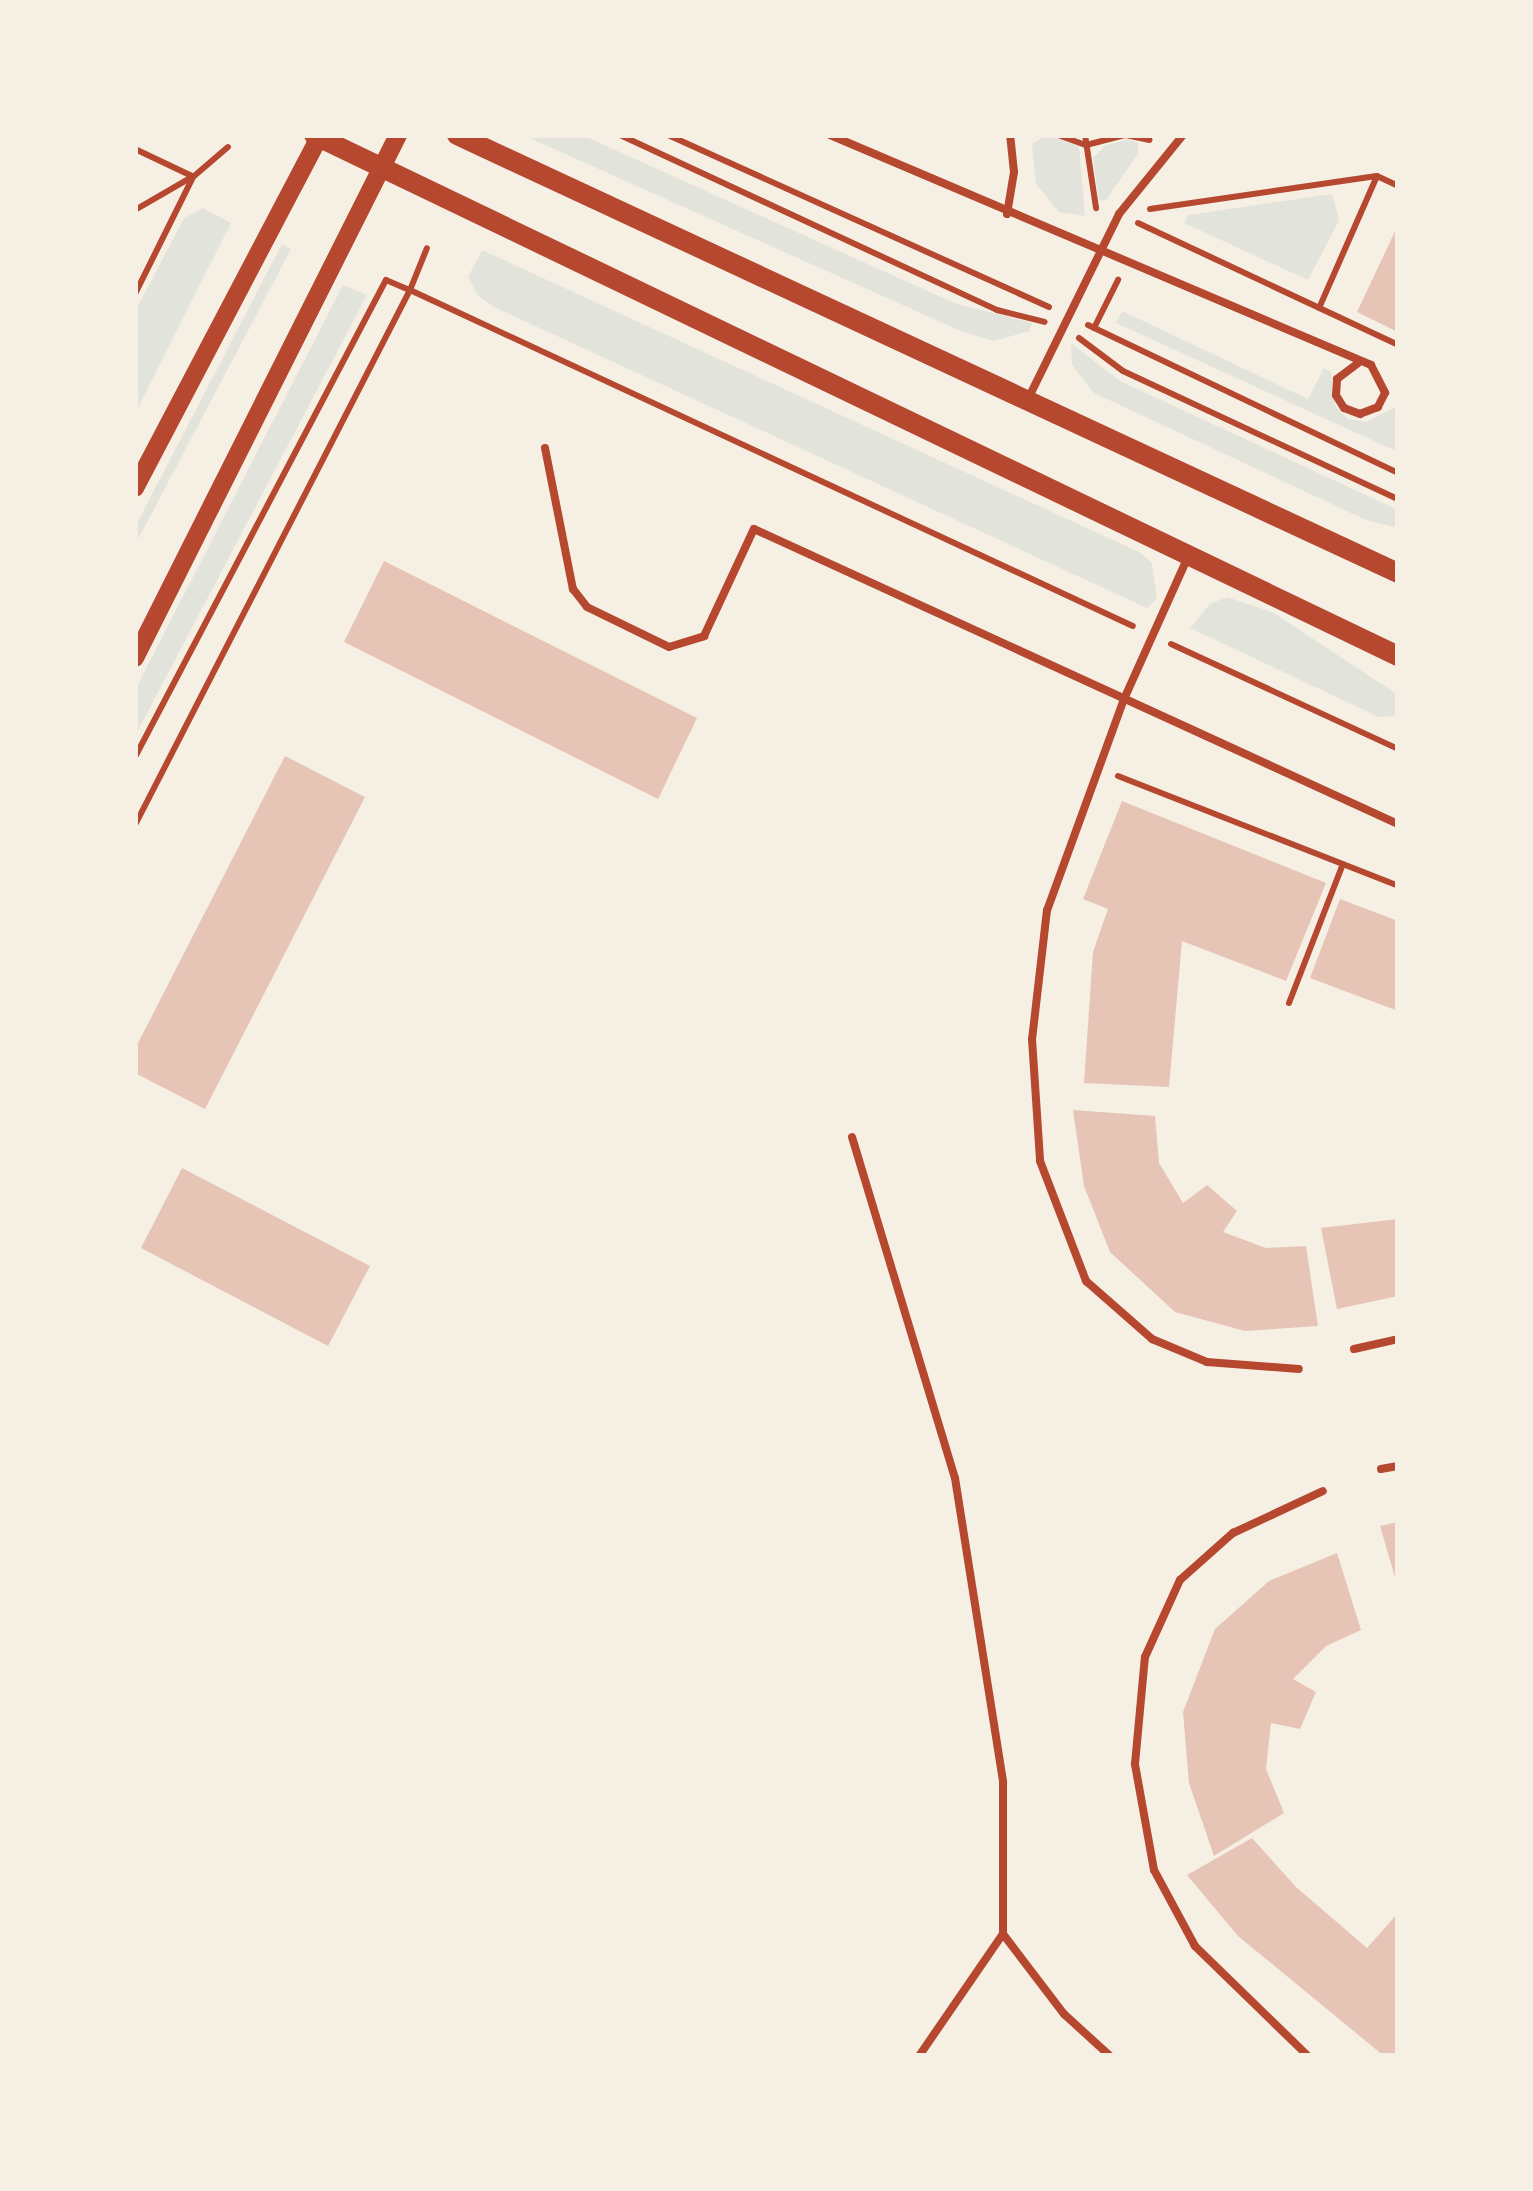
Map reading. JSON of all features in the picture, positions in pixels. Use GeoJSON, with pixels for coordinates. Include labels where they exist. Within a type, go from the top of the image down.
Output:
{"type":"FeatureCollection","features":[{"type":"Feature","properties":{"kind":"main road"},"geometry":{"type":"LineString","coordinates":[[457,135],[1398,573]]}},
{"type":"Feature","properties":{"kind":"main road"},"geometry":{"type":"LineString","coordinates":[[318,136],[1187,559],[1398,656]]}},
{"type":"Feature","properties":{"kind":"street"},"geometry":{"type":"LineString","coordinates":[[135,658],[398,135]]}},
{"type":"Feature","properties":{"kind":"street"},"geometry":{"type":"LineString","coordinates":[[135,488],[318,136]]}},
{"type":"Feature","properties":{"kind":"lane"},"geometry":{"type":"LineString","coordinates":[[830,135],[1098,253],[1358,364],[1371,366],[1385,384],[1378,407],[1360,414],[1344,408],[1336,395],[1337,378],[1358,364]]}},
{"type":"Feature","properties":{"kind":"lane"},"geometry":{"type":"LineString","coordinates":[[1008,214],[1014,172],[1010,135]]}},
{"type":"Feature","properties":{"kind":"lane"},"geometry":{"type":"LineString","coordinates":[[1026,401],[1119,214],[1183,135]]}},
{"type":"Feature","properties":{"kind":"lane"},"geometry":{"type":"LineString","coordinates":[[545,448],[574,589],[587,607],[669,647],[704,636],[754,529],[1398,824]]}},
{"type":"Feature","properties":{"kind":"lane"},"geometry":{"type":"LineString","coordinates":[[1187,559],[1124,699],[1047,910],[1032,1039],[1040,1161],[1086,1280],[1152,1340],[1206,1362],[1298,1369]]}},
{"type":"Feature","properties":{"kind":"lane"},"geometry":{"type":"LineString","coordinates":[[852,1137],[955,1478],[1003,1782],[1003,1934],[919,2056]]}},
{"type":"Feature","properties":{"kind":"lane"},"geometry":{"type":"LineString","coordinates":[[1354,1350],[1398,1338]]}},
{"type":"Feature","properties":{"kind":"lane"},"geometry":{"type":"LineString","coordinates":[[1382,1468],[1398,1466]]}},
{"type":"Feature","properties":{"kind":"lane"},"geometry":{"type":"LineString","coordinates":[[1308,2056],[1195,1946],[1154,1870],[1136,1764],[1145,1657],[1180,1580],[1233,1533],[1323,1492]]}},
{"type":"Feature","properties":{"kind":"lane"},"geometry":{"type":"LineString","coordinates":[[1003,1934],[1064,2014],[1110,2056]]}},
{"type":"Feature","properties":{"kind":"path"},"geometry":{"type":"LineString","coordinates":[[620,135],[997,310],[1024,313],[1062,330],[1098,348],[1123,371],[1398,499]]}},
{"type":"Feature","properties":{"kind":"path"},"geometry":{"type":"LineString","coordinates":[[668,135],[1068,316],[1398,474]]}},
{"type":"Feature","properties":{"kind":"path"},"geometry":{"type":"LineString","coordinates":[[1058,135],[1086,145],[1125,135]]}},
{"type":"Feature","properties":{"kind":"path"},"geometry":{"type":"LineString","coordinates":[[135,210],[193,177],[228,147]]}},
{"type":"Feature","properties":{"kind":"path"},"geometry":{"type":"LineString","coordinates":[[135,149],[193,177]]}},
{"type":"Feature","properties":{"kind":"path"},"geometry":{"type":"LineString","coordinates":[[1318,308],[1378,176]]}},
{"type":"Feature","properties":{"kind":"path"},"geometry":{"type":"LineString","coordinates":[[1095,216],[1378,176],[1398,186]]}},
{"type":"Feature","properties":{"kind":"path"},"geometry":{"type":"LineString","coordinates":[[135,294],[193,177]]}},
{"type":"Feature","properties":{"kind":"path"},"geometry":{"type":"LineString","coordinates":[[1119,214],[1398,346]]}},
{"type":"Feature","properties":{"kind":"path"},"geometry":{"type":"LineString","coordinates":[[135,825],[410,290],[427,248]]}},
{"type":"Feature","properties":{"kind":"path"},"geometry":{"type":"LineString","coordinates":[[135,757],[386,280],[1396,748],[1398,736]]}},
{"type":"Feature","properties":{"kind":"path"},"geometry":{"type":"LineString","coordinates":[[1098,768],[1398,886]]}},
{"type":"Feature","properties":{"kind":"path"},"geometry":{"type":"LineString","coordinates":[[1289,1002],[1343,864]]}},
{"type":"Feature","properties":{"kind":"shaded area"},"geometry":{"type":"Polygon","coordinates":[[[582,135],[954,303],[1032,323],[1029,331],[994,341],[963,332],[525,136],[582,135]]]}},
{"type":"Feature","properties":{"kind":"shaded area"},"geometry":{"type":"Polygon","coordinates":[[[1047,135],[1079,146],[1085,216],[1059,212],[1036,184],[1032,144],[1047,135]]]}},
{"type":"Feature","properties":{"kind":"shaded area"},"geometry":{"type":"Polygon","coordinates":[[[1126,140],[1138,142],[1138,154],[1106,200],[1099,201],[1093,158],[1106,145],[1126,140]]]}},
{"type":"Feature","properties":{"kind":"shaded area"},"geometry":{"type":"Polygon","coordinates":[[[1332,194],[1339,220],[1308,280],[1184,223],[1188,215],[1332,194]]]}},
{"type":"Feature","properties":{"kind":"shaded area"},"geometry":{"type":"Polygon","coordinates":[[[203,208],[231,223],[135,414],[135,312],[184,218],[203,208]]]}},
{"type":"Feature","properties":{"kind":"shaded area"},"geometry":{"type":"Polygon","coordinates":[[[282,244],[291,249],[135,545],[135,527],[282,244]]]}},
{"type":"Feature","properties":{"kind":"shaded area"},"geometry":{"type":"Polygon","coordinates":[[[482,250],[1139,552],[1152,563],[1157,599],[1147,608],[496,308],[478,296],[468,277],[482,250]]]}},
{"type":"Feature","properties":{"kind":"shaded area"},"geometry":{"type":"Polygon","coordinates":[[[343,285],[367,295],[135,736],[135,690],[343,285]]]}},
{"type":"Feature","properties":{"kind":"shaded area"},"geometry":{"type":"Polygon","coordinates":[[[1122,311],[1308,399],[1324,368],[1331,372],[1335,406],[1348,419],[1365,422],[1398,406],[1398,452],[1116,323],[1122,311]]]}},
{"type":"Feature","properties":{"kind":"shaded area"},"geometry":{"type":"Polygon","coordinates":[[[1071,343],[1120,381],[1398,510],[1398,528],[1366,520],[1094,393],[1072,365],[1071,343]]]}},
{"type":"Feature","properties":{"kind":"shaded area"},"geometry":{"type":"Polygon","coordinates":[[[1227,597],[1274,613],[1398,695],[1395,716],[1379,717],[1190,628],[1210,604],[1227,597]]]}},
{"type":"Feature","properties":{"kind":"building"},"geometry":{"type":"Polygon","coordinates":[[[1398,225],[1398,332],[1357,312],[1398,225]]]}},
{"type":"Feature","properties":{"kind":"building"},"geometry":{"type":"Polygon","coordinates":[[[384,561],[697,718],[658,799],[344,642],[384,561]]]}},
{"type":"Feature","properties":{"kind":"building"},"geometry":{"type":"Polygon","coordinates":[[[285,756],[365,797],[205,1109],[135,1073],[135,1049],[285,756]]]}},
{"type":"Feature","properties":{"kind":"building"},"geometry":{"type":"Polygon","coordinates":[[[1122,801],[1326,883],[1286,981],[1182,941],[1169,1087],[1084,1083],[1093,952],[1108,909],[1083,899],[1122,801]]]}},
{"type":"Feature","properties":{"kind":"building"},"geometry":{"type":"Polygon","coordinates":[[[1340,899],[1398,921],[1398,1011],[1310,978],[1340,899]]]}},
{"type":"Feature","properties":{"kind":"building"},"geometry":{"type":"Polygon","coordinates":[[[1073,1110],[1155,1116],[1159,1163],[1183,1203],[1207,1185],[1237,1211],[1223,1232],[1266,1248],[1306,1246],[1318,1326],[1245,1331],[1175,1312],[1110,1252],[1084,1186],[1073,1110]]]}},
{"type":"Feature","properties":{"kind":"building"},"geometry":{"type":"Polygon","coordinates":[[[182,1168],[370,1266],[328,1346],[141,1248],[182,1168]]]}},
{"type":"Feature","properties":{"kind":"building"},"geometry":{"type":"Polygon","coordinates":[[[1398,1219],[1398,1296],[1337,1309],[1321,1228],[1398,1219]]]}},
{"type":"Feature","properties":{"kind":"building"},"geometry":{"type":"Polygon","coordinates":[[[1398,1522],[1398,1583],[1397,1584],[1380,1526],[1398,1522]]]}},
{"type":"Feature","properties":{"kind":"building"},"geometry":{"type":"Polygon","coordinates":[[[1337,1553],[1361,1630],[1326,1646],[1293,1679],[1316,1692],[1300,1729],[1271,1723],[1266,1769],[1284,1813],[1214,1856],[1189,1783],[1183,1712],[1215,1629],[1269,1581],[1337,1553]]]}},
{"type":"Feature","properties":{"kind":"building"},"geometry":{"type":"Polygon","coordinates":[[[1252,1838],[1296,1887],[1367,1948],[1398,1913],[1398,2056],[1384,2056],[1238,1936],[1187,1875],[1252,1838]]]}}]}
